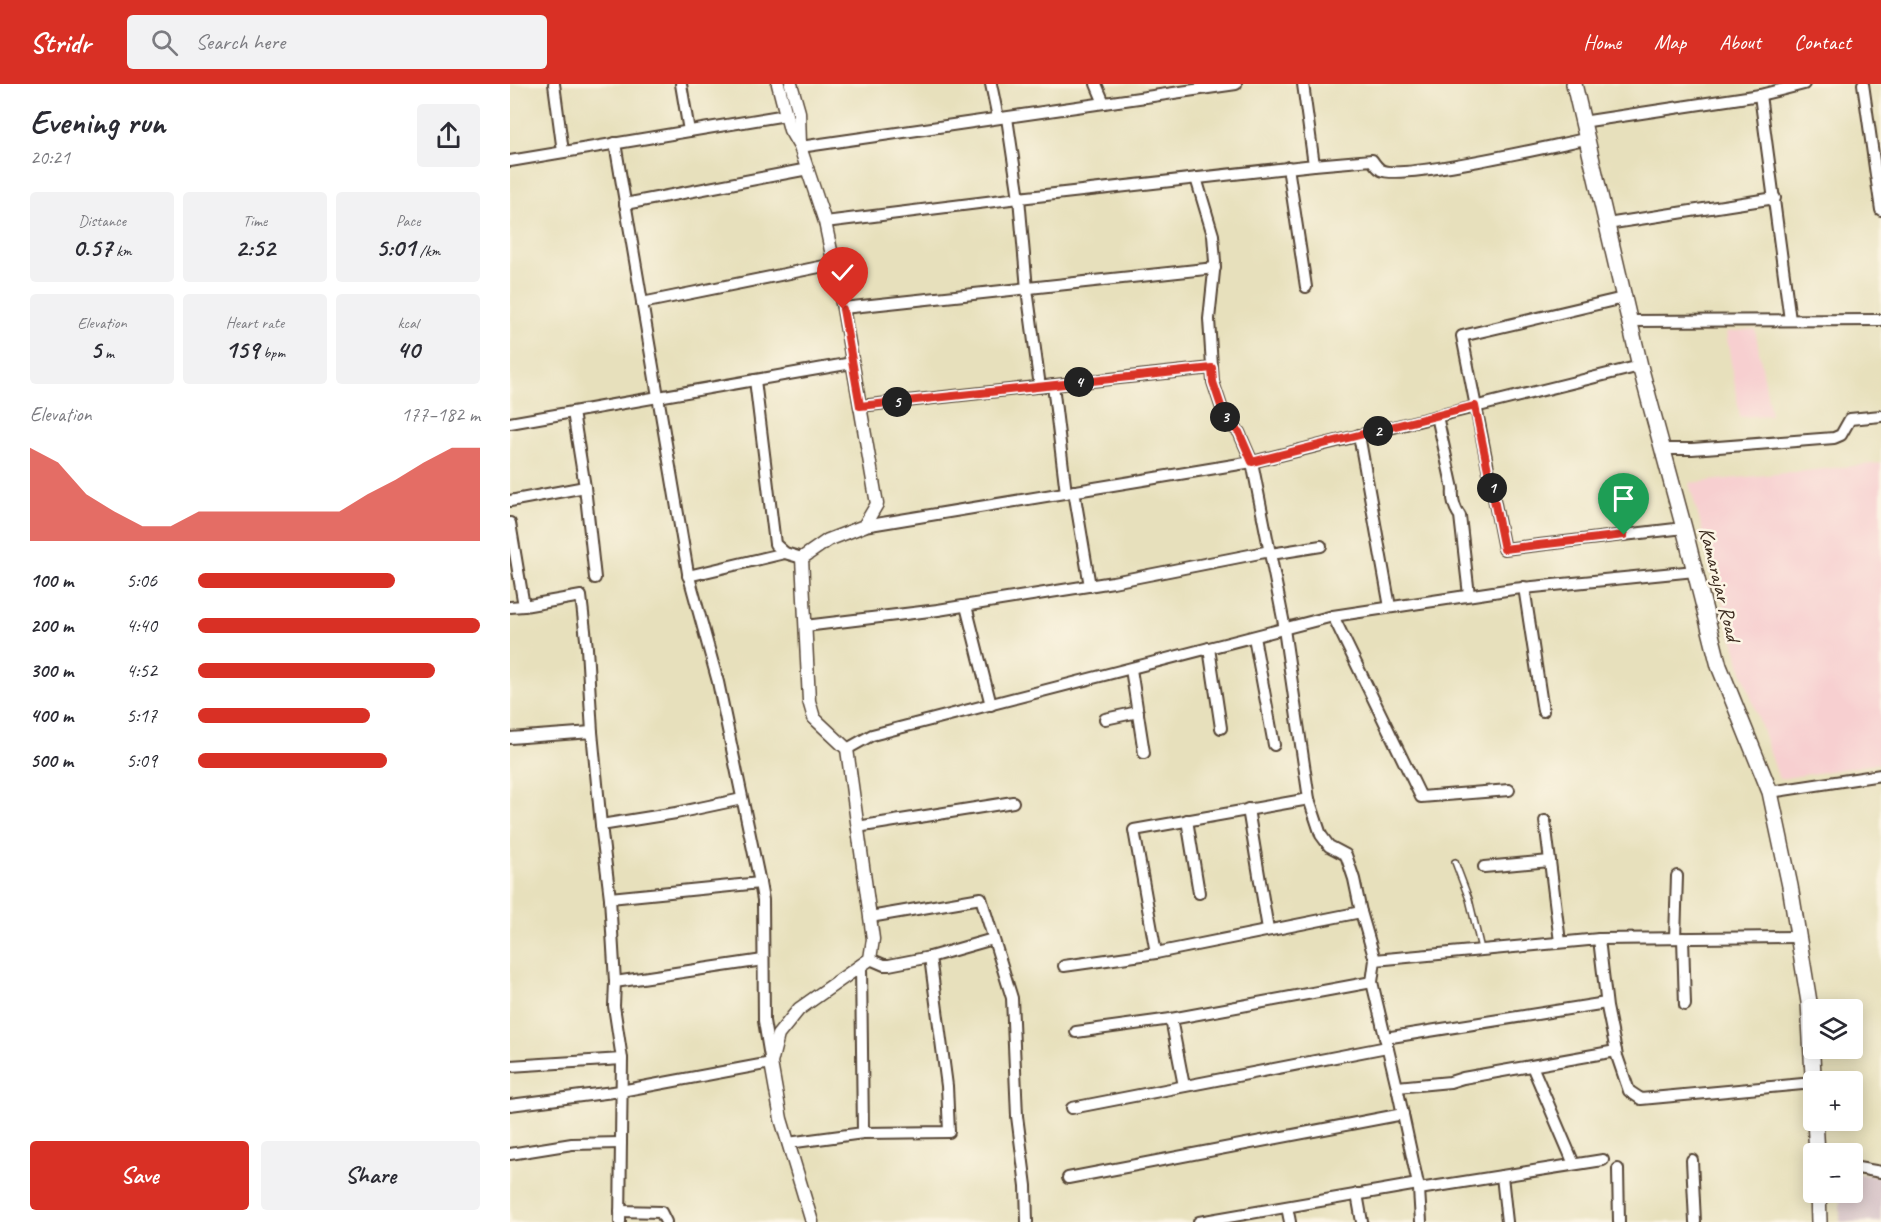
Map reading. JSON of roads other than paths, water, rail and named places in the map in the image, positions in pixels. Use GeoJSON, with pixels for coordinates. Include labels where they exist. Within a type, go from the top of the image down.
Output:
{"type":"FeatureCollection","features":[{"type":"Feature","properties":{"kind":"main road","name":"Kamarajar Road"},"geometry":{"type":"LineString","coordinates":[[1574,84],[1623,298],[1719,666],[1770,792],[1790,886],[1809,1002],[1812,1071]]}},
{"type":"Feature","properties":{"kind":"main road"},"geometry":{"type":"LineString","coordinates":[[1818,1203],[1819,1222]]}},
{"type":"Feature","properties":{"kind":"street"},"geometry":{"type":"LineString","coordinates":[[554,84],[563,152]]}},
{"type":"Feature","properties":{"kind":"street"},"geometry":{"type":"LineString","coordinates":[[681,84],[689,131]]}},
{"type":"Feature","properties":{"kind":"street"},"geometry":{"type":"LineString","coordinates":[[777,84],[790,130],[800,147],[825,222],[843,309],[877,504],[864,526]]}},
{"type":"Feature","properties":{"kind":"street"},"geometry":{"type":"LineString","coordinates":[[791,84],[799,112],[800,147]]}},
{"type":"Feature","properties":{"kind":"street"},"geometry":{"type":"LineString","coordinates":[[991,84],[1003,118],[1019,198],[1027,289],[1040,387]]}},
{"type":"Feature","properties":{"kind":"street"},"geometry":{"type":"LineString","coordinates":[[1096,84],[1104,103]]}},
{"type":"Feature","properties":{"kind":"street"},"geometry":{"type":"LineString","coordinates":[[800,147],[1236,84]]}},
{"type":"Feature","properties":{"kind":"street"},"geometry":{"type":"LineString","coordinates":[[1303,84],[1314,165]]}},
{"type":"Feature","properties":{"kind":"street"},"geometry":{"type":"LineString","coordinates":[[1582,122],[1760,95],[1804,84]]}},
{"type":"Feature","properties":{"kind":"street"},"geometry":{"type":"LineString","coordinates":[[1863,84],[1875,132],[1881,210]]}},
{"type":"Feature","properties":{"kind":"street"},"geometry":{"type":"LineString","coordinates":[[1760,95],[1790,320]]}},
{"type":"Feature","properties":{"kind":"street"},"geometry":{"type":"LineString","coordinates":[[510,161],[786,115]]}},
{"type":"Feature","properties":{"kind":"street"},"geometry":{"type":"LineString","coordinates":[[825,222],[1288,167],[1372,160],[1382,171],[1399,172],[1486,160],[1586,139]]}},
{"type":"Feature","properties":{"kind":"street"},"geometry":{"type":"LineString","coordinates":[[615,143],[688,576],[718,682],[763,900],[764,1021],[780,1119],[812,1222]]}},
{"type":"Feature","properties":{"kind":"street"},"geometry":{"type":"LineString","coordinates":[[1288,167],[1306,287]]}},
{"type":"Feature","properties":{"kind":"street"},"geometry":{"type":"LineString","coordinates":[[625,204],[808,169]]}},
{"type":"Feature","properties":{"kind":"street"},"geometry":{"type":"LineString","coordinates":[[1196,178],[1213,235],[1215,268],[1209,319],[1213,382],[1226,421],[1239,432],[1252,462],[1284,629],[1310,799],[1321,835],[1329,846],[1346,855],[1354,879],[1375,960],[1372,982],[1418,1186],[1421,1222]]}},
{"type":"Feature","properties":{"kind":"street"},"geometry":{"type":"LineString","coordinates":[[1606,224],[1775,198]]}},
{"type":"Feature","properties":{"kind":"street"},"geometry":{"type":"LineString","coordinates":[[642,303],[834,264]]}},
{"type":"Feature","properties":{"kind":"street"},"geometry":{"type":"LineString","coordinates":[[843,309],[1215,268]]}},
{"type":"Feature","properties":{"kind":"street"},"geometry":{"type":"LineString","coordinates":[[1623,298],[1462,336],[1504,549],[1684,528]]}},
{"type":"Feature","properties":{"kind":"street"},"geometry":{"type":"LineString","coordinates":[[1629,321],[1881,320]]}},
{"type":"Feature","properties":{"kind":"street"},"geometry":{"type":"LineString","coordinates":[[510,423],[852,363]]}},
{"type":"Feature","properties":{"kind":"street"},"geometry":{"type":"LineString","coordinates":[[802,558],[828,540],[864,526],[1252,462],[1640,366]]}},
{"type":"Feature","properties":{"kind":"street"},"geometry":{"type":"LineString","coordinates":[[860,406],[1212,368]]}},
{"type":"Feature","properties":{"kind":"street"},"geometry":{"type":"LineString","coordinates":[[755,380],[775,544],[785,553],[802,558]]}},
{"type":"Feature","properties":{"kind":"street"},"geometry":{"type":"LineString","coordinates":[[1053,385],[1070,492],[1090,586]]}},
{"type":"Feature","properties":{"kind":"street"},"geometry":{"type":"LineString","coordinates":[[573,412],[585,487],[595,578]]}},
{"type":"Feature","properties":{"kind":"street"},"geometry":{"type":"LineString","coordinates":[[1437,416],[1453,489],[1452,497],[1460,516],[1469,595]]}},
{"type":"Feature","properties":{"kind":"street"},"geometry":{"type":"LineString","coordinates":[[1663,449],[1692,449],[1834,438],[1841,435],[1850,418],[1881,416]]}},
{"type":"Feature","properties":{"kind":"street"},"geometry":{"type":"LineString","coordinates":[[1359,435],[1389,607]]}},
{"type":"Feature","properties":{"kind":"street"},"geometry":{"type":"LineString","coordinates":[[510,501],[585,487]]}},
{"type":"Feature","properties":{"kind":"street"},"geometry":{"type":"LineString","coordinates":[[510,523],[524,606]]}},
{"type":"Feature","properties":{"kind":"street"},"geometry":{"type":"LineString","coordinates":[[805,626],[966,606],[1321,546]]}},
{"type":"Feature","properties":{"kind":"street"},"geometry":{"type":"LineString","coordinates":[[688,576],[785,553]]}},
{"type":"Feature","properties":{"kind":"street"},"geometry":{"type":"LineString","coordinates":[[802,558],[809,701],[814,718],[847,750],[873,939],[866,962],[862,1133]]}},
{"type":"Feature","properties":{"kind":"street"},"geometry":{"type":"LineString","coordinates":[[847,750],[872,735],[1333,616],[1524,587],[1695,571]]}},
{"type":"Feature","properties":{"kind":"street"},"geometry":{"type":"LineString","coordinates":[[1524,587],[1543,711]]}},
{"type":"Feature","properties":{"kind":"street"},"geometry":{"type":"LineString","coordinates":[[510,607],[580,596],[587,648],[592,732],[610,898],[615,982],[614,1006],[622,1059],[620,1216],[661,1212],[666,1222]]}},
{"type":"Feature","properties":{"kind":"street"},"geometry":{"type":"LineString","coordinates":[[966,606],[991,705]]}},
{"type":"Feature","properties":{"kind":"street"},"geometry":{"type":"LineString","coordinates":[[1333,616],[1421,797],[1509,790]]}},
{"type":"Feature","properties":{"kind":"street"},"geometry":{"type":"LineString","coordinates":[[1254,637],[1274,746]]}},
{"type":"Feature","properties":{"kind":"street"},"geometry":{"type":"LineString","coordinates":[[1209,648],[1221,728]]}},
{"type":"Feature","properties":{"kind":"street"},"geometry":{"type":"LineString","coordinates":[[1131,669],[1144,753]]}},
{"type":"Feature","properties":{"kind":"street"},"geometry":{"type":"LineString","coordinates":[[1106,719],[1138,712]]}},
{"type":"Feature","properties":{"kind":"street"},"geometry":{"type":"LineString","coordinates":[[510,738],[592,732]]}},
{"type":"Feature","properties":{"kind":"street"},"geometry":{"type":"LineString","coordinates":[[1770,792],[1881,775]]}},
{"type":"Feature","properties":{"kind":"street"},"geometry":{"type":"LineString","coordinates":[[601,825],[742,799]]}},
{"type":"Feature","properties":{"kind":"street"},"geometry":{"type":"LineString","coordinates":[[1156,953],[1134,830],[1310,799]]}},
{"type":"Feature","properties":{"kind":"street"},"geometry":{"type":"LineString","coordinates":[[857,827],[1013,802]]}},
{"type":"Feature","properties":{"kind":"street"},"geometry":{"type":"LineString","coordinates":[[1248,809],[1268,929]]}},
{"type":"Feature","properties":{"kind":"street"},"geometry":{"type":"LineString","coordinates":[[1187,820],[1199,893]]}},
{"type":"Feature","properties":{"kind":"street"},"geometry":{"type":"LineString","coordinates":[[1545,821],[1560,942]]}},
{"type":"Feature","properties":{"kind":"street"},"geometry":{"type":"LineString","coordinates":[[1484,867],[1550,861]]}},
{"type":"Feature","properties":{"kind":"street"},"geometry":{"type":"LineString","coordinates":[[1677,876],[1679,938],[1685,1005]]}},
{"type":"Feature","properties":{"kind":"street"},"geometry":{"type":"LineString","coordinates":[[610,898],[760,884]]}},
{"type":"Feature","properties":{"kind":"street"},"geometry":{"type":"LineString","coordinates":[[870,917],[981,898],[1012,998],[1017,1116],[1026,1186],[1027,1222]]}},
{"type":"Feature","properties":{"kind":"street"},"geometry":{"type":"LineString","coordinates":[[1064,966],[1156,953],[1361,912]]}},
{"type":"Feature","properties":{"kind":"street"},"geometry":{"type":"LineString","coordinates":[[1375,960],[1599,939],[1798,937]]}},
{"type":"Feature","properties":{"kind":"street"},"geometry":{"type":"LineString","coordinates":[[771,1063],[778,1035],[799,1009],[866,962],[889,965],[930,957],[993,939]]}},
{"type":"Feature","properties":{"kind":"street"},"geometry":{"type":"LineString","coordinates":[[1599,939],[1606,1003],[1616,1051],[1629,1091],[1641,1098],[1803,1084]]}},
{"type":"Feature","properties":{"kind":"street"},"geometry":{"type":"LineString","coordinates":[[788,1143],[862,1133],[949,1132],[947,1086],[930,957]]}},
{"type":"Feature","properties":{"kind":"street"},"geometry":{"type":"LineString","coordinates":[[615,982],[763,960]]}},
{"type":"Feature","properties":{"kind":"street"},"geometry":{"type":"LineString","coordinates":[[1076,1032],[1171,1019],[1372,982]]}},
{"type":"Feature","properties":{"kind":"street"},"geometry":{"type":"LineString","coordinates":[[1072,1108],[1386,1042],[1606,1003]]}},
{"type":"Feature","properties":{"kind":"street"},"geometry":{"type":"LineString","coordinates":[[1171,1019],[1184,1086]]}},
{"type":"Feature","properties":{"kind":"street"},"geometry":{"type":"LineString","coordinates":[[1396,1087],[1450,1083],[1463,1078],[1616,1051]]}},
{"type":"Feature","properties":{"kind":"street"},"geometry":{"type":"LineString","coordinates":[[510,1066],[622,1059]]}},
{"type":"Feature","properties":{"kind":"street"},"geometry":{"type":"LineString","coordinates":[[510,1105],[621,1091],[771,1063]]}},
{"type":"Feature","properties":{"kind":"street"},"geometry":{"type":"LineString","coordinates":[[1532,1066],[1574,1164]]}},
{"type":"Feature","properties":{"kind":"street"},"geometry":{"type":"LineString","coordinates":[[1068,1178],[1402,1114]]}},
{"type":"Feature","properties":{"kind":"street"},"geometry":{"type":"LineString","coordinates":[[510,1154],[573,1144],[621,1143]]}},
{"type":"Feature","properties":{"kind":"street"},"geometry":{"type":"LineString","coordinates":[[1199,1222],[1357,1194],[1502,1176],[1603,1160]]}},
{"type":"Feature","properties":{"kind":"street"},"geometry":{"type":"LineString","coordinates":[[1692,1160],[1695,1222]]}},
{"type":"Feature","properties":{"kind":"street"},"geometry":{"type":"LineString","coordinates":[[1618,1169],[1619,1222]]}},
{"type":"Feature","properties":{"kind":"street"},"geometry":{"type":"LineString","coordinates":[[1863,1169],[1881,1172]]}},
{"type":"Feature","properties":{"kind":"street"},"geometry":{"type":"LineString","coordinates":[[1502,1176],[1507,1222]]}},
{"type":"Feature","properties":{"kind":"street"},"geometry":{"type":"LineString","coordinates":[[1357,1194],[1362,1222]]}},
{"type":"Feature","properties":{"kind":"street"},"geometry":{"type":"LineString","coordinates":[[1287,1207],[1290,1222]]}},
{"type":"Feature","properties":{"kind":"lane"},"geometry":{"type":"LineString","coordinates":[[1455,862],[1468,899],[1481,949]]}}]}
